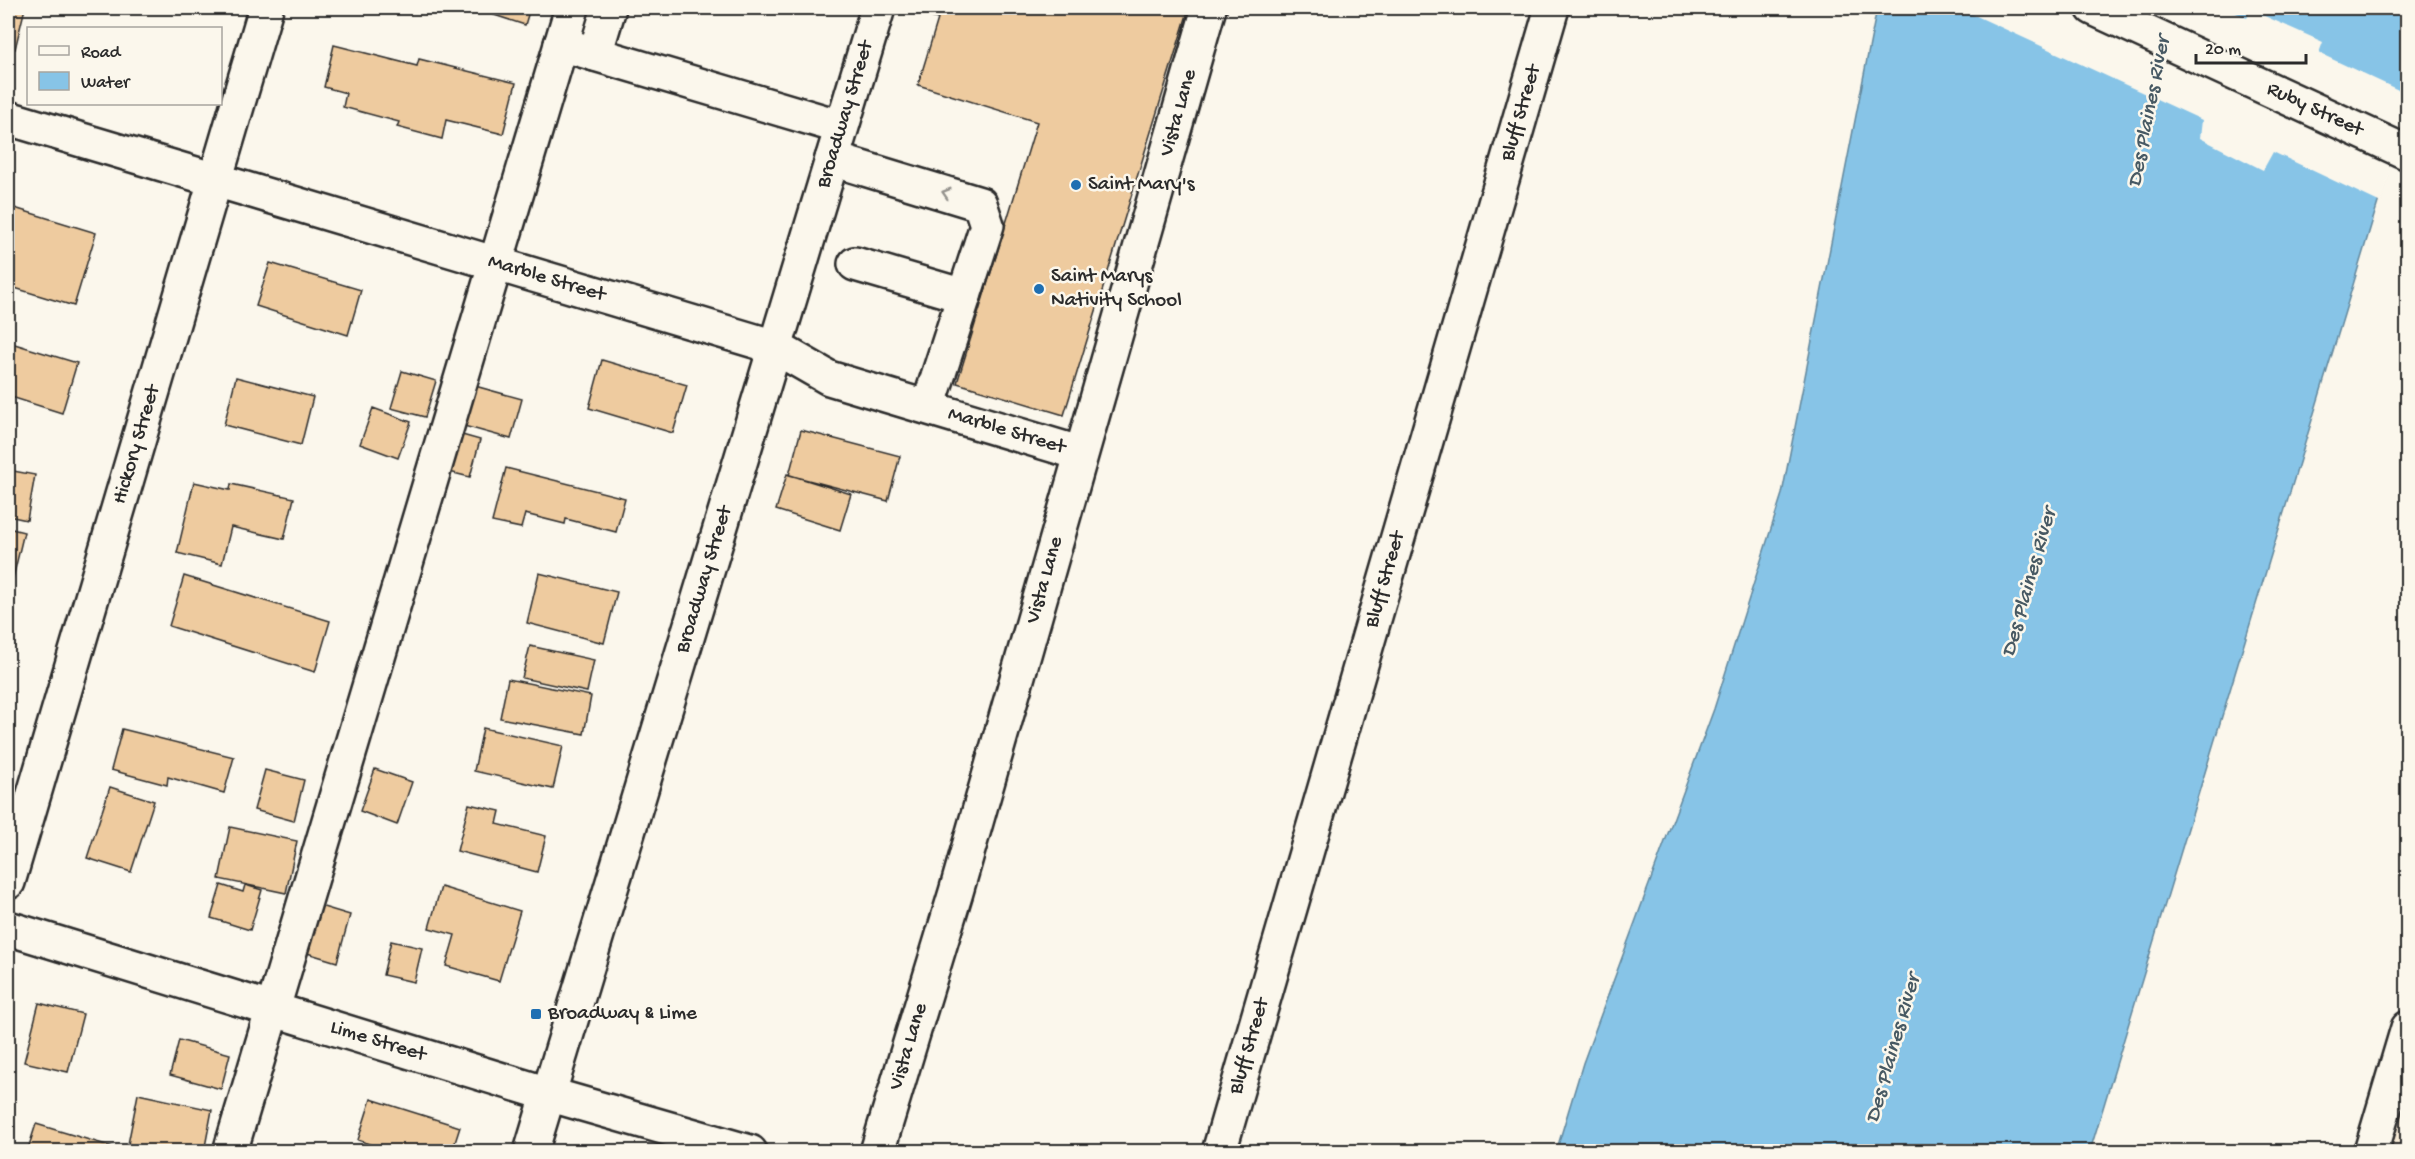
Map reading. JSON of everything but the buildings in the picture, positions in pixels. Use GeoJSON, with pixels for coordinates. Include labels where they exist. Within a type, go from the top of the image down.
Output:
{"type":"FeatureCollection","features":[{"type":"Feature","properties":{"kind":"street","name":"Hickory Street"},"geometry":{"type":"LineString","coordinates":[[8,882],[266,8]]}},
{"type":"Feature","properties":{"kind":"street"},"geometry":{"type":"LineString","coordinates":[[230,1152],[572,8]]}},
{"type":"Feature","properties":{"kind":"street"},"geometry":{"type":"LineString","coordinates":[[595,54],[609,8]]}},
{"type":"Feature","properties":{"kind":"street","name":"Broadway Street"},"geometry":{"type":"LineString","coordinates":[[531,1152],[878,8]]}},
{"type":"Feature","properties":{"kind":"street","name":"Vista Lane"},"geometry":{"type":"LineString","coordinates":[[877,1152],[956,892],[1079,453],[1209,8]]}},
{"type":"Feature","properties":{"kind":"street","name":"Bluff Street"},"geometry":{"type":"LineString","coordinates":[[1219,1152],[1552,8]]}},
{"type":"Feature","properties":{"kind":"street","name":"Ruby Street"},"geometry":{"type":"LineString","coordinates":[[2093,8],[2404,152]]}},
{"type":"Feature","properties":{"kind":"street"},"geometry":{"type":"LineString","coordinates":[[561,44],[841,127]]}},
{"type":"Feature","properties":{"kind":"street","name":"Marble Street"},"geometry":{"type":"LineString","coordinates":[[8,118],[775,347],[829,378],[1079,453]]}},
{"type":"Feature","properties":{"kind":"street"},"geometry":{"type":"LineString","coordinates":[[832,159],[980,204],[987,225],[928,407]]}},
{"type":"Feature","properties":{"kind":"street"},"geometry":{"type":"LineString","coordinates":[[855,264],[964,296]]}},
{"type":"Feature","properties":{"kind":"street","name":"Lime Street"},"geometry":{"type":"LineString","coordinates":[[8,928],[548,1094],[750,1152]]}},
{"type":"Feature","properties":{"kind":"street"},"geometry":{"type":"LineString","coordinates":[[2371,1152],[2408,1028]]}},
{"type":"Feature","properties":{"kind":"shaded area"},"geometry":{"type":"Polygon","coordinates":[[[2407,1047],[2407,1151],[2376,1151],[2407,1047]]]}},
{"type":"Feature","properties":{"kind":"water","name":"Des Plaines River"},"geometry":{"type":"Polygon","coordinates":[[[1877,8],[2407,8],[2407,93],[2380,196],[2090,1151],[1556,1152],[1583,1063],[1714,709],[1782,494],[1877,8]]]}},
{"type":"Feature","properties":{"kind":"pier"},"geometry":{"type":"Polygon","coordinates":[[[1959,8],[2225,8],[2247,18],[2251,10],[2323,42],[2319,53],[2407,94],[2408,104],[2381,203],[2273,152],[2263,170],[2200,138],[2202,120],[1959,8]]]}},
{"type":"Feature","properties":{"kind":"place","name":"Saint Mary's"},"geometry":{"type":"Point","coordinates":[1076,185]}},
{"type":"Feature","properties":{"kind":"place","name":"Saint Marys Nativity School"},"geometry":{"type":"Point","coordinates":[1039,289]}},
{"type":"Feature","properties":{"kind":"place","name":"Broadway & Lime"},"geometry":{"type":"Point","coordinates":[536,1014]}}]}
